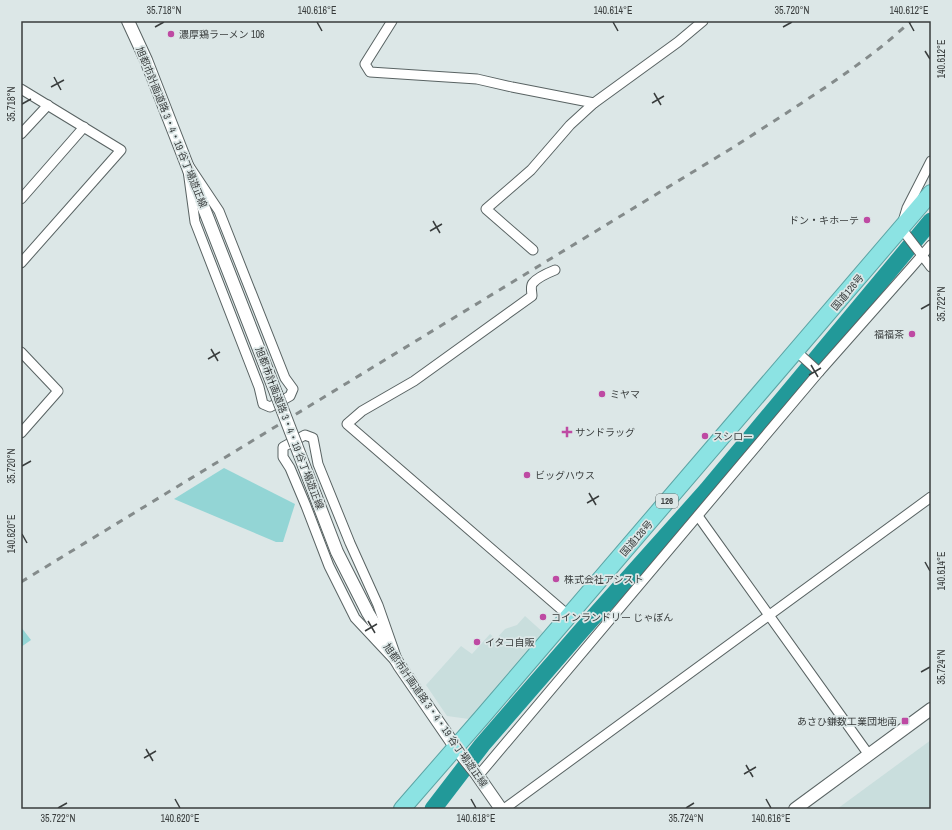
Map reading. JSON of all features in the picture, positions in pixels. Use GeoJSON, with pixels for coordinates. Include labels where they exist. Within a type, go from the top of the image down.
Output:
{"type":"FeatureCollection","features":[{"type":"Feature","properties":{"kind":"highway","name":"国道126号"},"geometry":{"type":"LineString","coordinates":[[402,809],[461,754],[569,616],[796,351],[904,233],[931,193]]}},
{"type":"Feature","properties":{"kind":"street","name":"旭都市計画道路 3・4・19 谷丁場遊正線"},"geometry":{"type":"LineString","coordinates":[[128,21],[146,60],[187,163],[337,552],[368,612],[398,665],[502,809]]}},
{"type":"Feature","properties":{"kind":"street"},"geometry":{"type":"LineString","coordinates":[[392,21],[365,64],[370,72],[477,79],[594,103]]}},
{"type":"Feature","properties":{"kind":"street"},"geometry":{"type":"LineString","coordinates":[[534,250],[486,209],[531,170],[570,125],[594,103],[678,42],[703,21]]}},
{"type":"Feature","properties":{"kind":"street"},"geometry":{"type":"LineString","coordinates":[[21,89],[121,150],[21,263]]}},
{"type":"Feature","properties":{"kind":"street"},"geometry":{"type":"LineString","coordinates":[[21,134],[48,105]]}},
{"type":"Feature","properties":{"kind":"street"},"geometry":{"type":"LineString","coordinates":[[21,199],[84,127]]}},
{"type":"Feature","properties":{"kind":"street"},"geometry":{"type":"LineString","coordinates":[[931,161],[907,208],[904,233],[931,267]]}},
{"type":"Feature","properties":{"kind":"street"},"geometry":{"type":"LineString","coordinates":[[187,163],[219,210],[284,378],[293,389],[290,396],[270,407],[263,404],[259,387],[195,222],[187,163]]}},
{"type":"Feature","properties":{"kind":"street"},"geometry":{"type":"LineString","coordinates":[[477,775],[819,372],[931,245]]}},
{"type":"Feature","properties":{"kind":"street"},"geometry":{"type":"LineString","coordinates":[[555,270],[547,273],[533,283],[532,296],[414,381],[362,411],[347,424],[569,616]]}},
{"type":"Feature","properties":{"kind":"street"},"geometry":{"type":"LineString","coordinates":[[796,351],[819,372]]}},
{"type":"Feature","properties":{"kind":"street"},"geometry":{"type":"LineString","coordinates":[[21,352],[58,391],[21,433]]}},
{"type":"Feature","properties":{"kind":"street"},"geometry":{"type":"LineString","coordinates":[[304,435],[313,438],[318,464],[350,543],[378,605],[398,665],[355,618],[329,566],[290,468],[283,457],[283,447],[304,435]]}},
{"type":"Feature","properties":{"kind":"street"},"geometry":{"type":"LineString","coordinates":[[502,809],[931,497]]}},
{"type":"Feature","properties":{"kind":"street"},"geometry":{"type":"LineString","coordinates":[[698,516],[869,754]]}},
{"type":"Feature","properties":{"kind":"street"},"geometry":{"type":"LineString","coordinates":[[795,809],[931,709]]}},
{"type":"Feature","properties":{"kind":"shaded area"},"geometry":{"type":"Polygon","coordinates":[[[224,468],[295,504],[283,542],[276,542],[174,499],[224,468]]]}},
{"type":"Feature","properties":{"kind":"shaded area"},"geometry":{"type":"Polygon","coordinates":[[[525,616],[545,634],[469,719],[447,716],[426,685],[461,646],[472,654],[490,634],[496,639],[505,629],[517,625],[525,616]]]}},
{"type":"Feature","properties":{"kind":"shaded area"},"geometry":{"type":"Polygon","coordinates":[[[21,627],[31,640],[21,647],[21,627]]]}},
{"type":"Feature","properties":{"kind":"shaded area"},"geometry":{"type":"Polygon","coordinates":[[[931,740],[931,809],[837,809],[931,740]]]}},
{"type":"Feature","properties":{"kind":"waterway"},"geometry":{"type":"LineString","coordinates":[[433,809],[482,745],[707,490],[931,221]]}},
{"type":"Feature","properties":{"kind":"railway"},"geometry":{"type":"LineString","coordinates":[[21,582],[737,145],[846,73],[881,47],[911,21]]}},
{"type":"Feature","properties":{"kind":"place","name":"濃厚鶏ラーメン 106"},"geometry":{"type":"Point","coordinates":[171,34]}},
{"type":"Feature","properties":{"kind":"place","name":"ドン・キホーテ"},"geometry":{"type":"Point","coordinates":[867,220]}},
{"type":"Feature","properties":{"kind":"place","name":"福福茶"},"geometry":{"type":"Point","coordinates":[912,334]}},
{"type":"Feature","properties":{"kind":"place","name":"ミヤマ"},"geometry":{"type":"Point","coordinates":[602,394]}},
{"type":"Feature","properties":{"kind":"place","name":"サンドラッグ"},"geometry":{"type":"Point","coordinates":[567,432]}},
{"type":"Feature","properties":{"kind":"place","name":"スシロー"},"geometry":{"type":"Point","coordinates":[705,436]}},
{"type":"Feature","properties":{"kind":"place","name":"ビッグハウス"},"geometry":{"type":"Point","coordinates":[527,475]}},
{"type":"Feature","properties":{"kind":"place","name":"株式会社アシスト"},"geometry":{"type":"Point","coordinates":[556,579]}},
{"type":"Feature","properties":{"kind":"place","name":"コインランドリー じゃぼん"},"geometry":{"type":"Point","coordinates":[543,617]}},
{"type":"Feature","properties":{"kind":"place","name":"イタコ自販"},"geometry":{"type":"Point","coordinates":[477,642]}},
{"type":"Feature","properties":{"kind":"place","name":"あさひ鎌数工業団地南"},"geometry":{"type":"Point","coordinates":[905,721]}}]}
